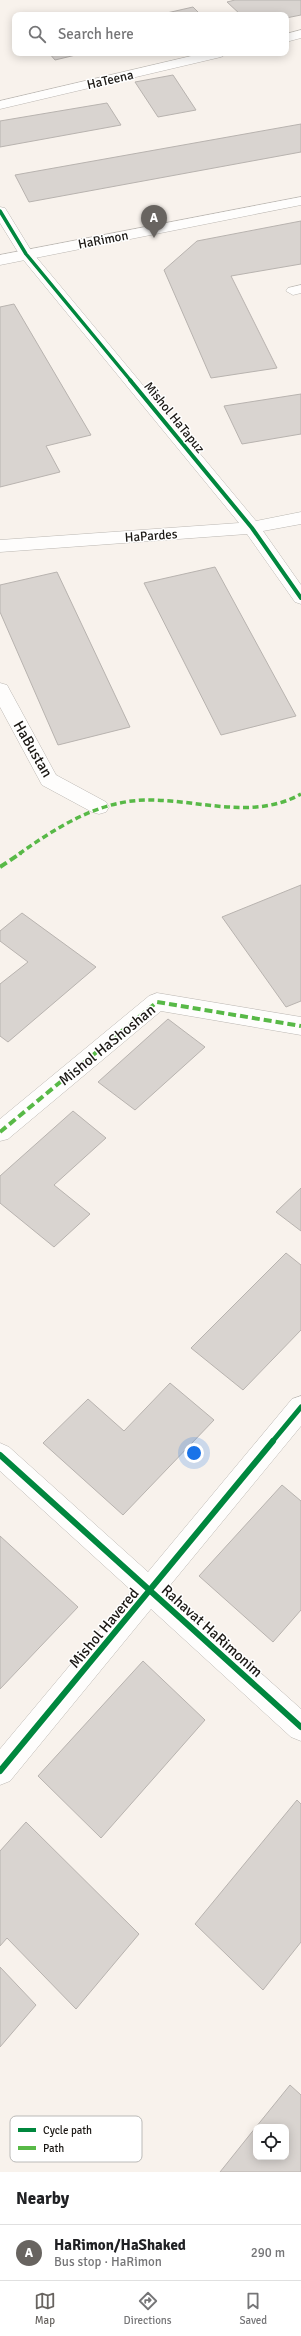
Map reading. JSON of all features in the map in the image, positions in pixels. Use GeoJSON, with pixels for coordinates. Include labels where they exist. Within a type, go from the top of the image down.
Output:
{"type":"FeatureCollection","features":[{"type":"Feature","properties":{"kind":"street"},"geometry":{"type":"LineString","coordinates":[[289,37],[301,34]]}},
{"type":"Feature","properties":{"kind":"street","name":"HaTeena"},"geometry":{"type":"LineString","coordinates":[[0,105],[208,56]]}},
{"type":"Feature","properties":{"kind":"street","name":"HaRimon"},"geometry":{"type":"LineString","coordinates":[[0,260],[301,201]]}},
{"type":"Feature","properties":{"kind":"street","name":"Mishol HaTapuz"},"geometry":{"type":"LineString","coordinates":[[0,211],[26,254],[252,528],[301,598]]}},
{"type":"Feature","properties":{"kind":"street","name":"HaPardes"},"geometry":{"type":"LineString","coordinates":[[0,546],[252,528],[301,518]]}},
{"type":"Feature","properties":{"kind":"street","name":"HaBustan"},"geometry":{"type":"LineString","coordinates":[[0,690],[49,780],[98,807]]}},
{"type":"Feature","properties":{"kind":"street","name":"Mishol HaShoshan"},"geometry":{"type":"LineString","coordinates":[[0,1132],[157,1002],[301,1026]]}},
{"type":"Feature","properties":{"kind":"street","name":"Mishol Havered"},"geometry":{"type":"LineString","coordinates":[[0,1771],[301,1407]]}},
{"type":"Feature","properties":{"kind":"street","name":"Rahavat HaRimonim"},"geometry":{"type":"LineString","coordinates":[[0,1455],[301,1727]]}},
{"type":"Feature","properties":{"kind":"building"},"geometry":{"type":"Polygon","coordinates":[[[235,0],[301,0],[301,15],[289,17],[289,12],[238,12],[227,2],[235,0]]]}},
{"type":"Feature","properties":{"kind":"building"},"geometry":{"type":"Polygon","coordinates":[[[193,7],[198,12],[171,12],[193,7]]]}},
{"type":"Feature","properties":{"kind":"building"},"geometry":{"type":"Polygon","coordinates":[[[52,56],[72,56],[55,60],[52,56]]]}},
{"type":"Feature","properties":{"kind":"building"},"geometry":{"type":"Polygon","coordinates":[[[173,75],[196,110],[158,117],[135,82],[173,75]]]}},
{"type":"Feature","properties":{"kind":"building"},"geometry":{"type":"Polygon","coordinates":[[[107,103],[121,125],[0,147],[0,121],[107,103]]]}},
{"type":"Feature","properties":{"kind":"building"},"geometry":{"type":"Polygon","coordinates":[[[301,124],[301,152],[29,202],[15,175],[301,124]]]}},
{"type":"Feature","properties":{"kind":"building"},"geometry":{"type":"Polygon","coordinates":[[[301,221],[301,264],[231,276],[277,368],[211,378],[164,270],[197,241],[301,221]]]}},
{"type":"Feature","properties":{"kind":"building"},"geometry":{"type":"Polygon","coordinates":[[[14,304],[91,435],[46,446],[60,472],[0,487],[0,307],[14,304]]]}},
{"type":"Feature","properties":{"kind":"building"},"geometry":{"type":"Polygon","coordinates":[[[301,394],[301,434],[242,444],[224,406],[301,394]]]}},
{"type":"Feature","properties":{"kind":"building"},"geometry":{"type":"Polygon","coordinates":[[[215,567],[296,716],[221,735],[144,583],[215,567]]]}},
{"type":"Feature","properties":{"kind":"building"},"geometry":{"type":"Polygon","coordinates":[[[57,572],[130,727],[58,745],[0,612],[0,585],[57,572]]]}},
{"type":"Feature","properties":{"kind":"building"},"geometry":{"type":"Polygon","coordinates":[[[301,885],[301,1001],[286,1007],[222,917],[301,885]]]}},
{"type":"Feature","properties":{"kind":"building"},"geometry":{"type":"Polygon","coordinates":[[[22,913],[96,967],[8,1042],[0,1036],[0,984],[28,962],[0,941],[0,931],[22,913]]]}},
{"type":"Feature","properties":{"kind":"building"},"geometry":{"type":"Polygon","coordinates":[[[168,1019],[205,1047],[135,1110],[98,1082],[168,1019]]]}},
{"type":"Feature","properties":{"kind":"building"},"geometry":{"type":"Polygon","coordinates":[[[73,1111],[106,1138],[54,1185],[90,1214],[54,1247],[0,1203],[0,1176],[73,1111]]]}},
{"type":"Feature","properties":{"kind":"building"},"geometry":{"type":"Polygon","coordinates":[[[301,1188],[301,1231],[276,1212],[301,1188]]]}},
{"type":"Feature","properties":{"kind":"building"},"geometry":{"type":"Polygon","coordinates":[[[286,1253],[301,1265],[301,1330],[243,1390],[191,1348],[286,1253]]]}},
{"type":"Feature","properties":{"kind":"building"},"geometry":{"type":"Polygon","coordinates":[[[170,1383],[214,1420],[123,1515],[43,1443],[88,1399],[124,1431],[170,1383]]]}},
{"type":"Feature","properties":{"kind":"building"},"geometry":{"type":"Polygon","coordinates":[[[282,1485],[301,1501],[301,1610],[273,1642],[199,1576],[282,1485]]]}},
{"type":"Feature","properties":{"kind":"building"},"geometry":{"type":"Polygon","coordinates":[[[0,1536],[78,1607],[0,1689],[0,1536]]]}},
{"type":"Feature","properties":{"kind":"building"},"geometry":{"type":"Polygon","coordinates":[[[143,1661],[205,1720],[101,1838],[38,1776],[143,1661]]]}},
{"type":"Feature","properties":{"kind":"building"},"geometry":{"type":"Polygon","coordinates":[[[297,1800],[301,1804],[301,1942],[263,1990],[195,1924],[297,1800]]]}},
{"type":"Feature","properties":{"kind":"building"},"geometry":{"type":"Polygon","coordinates":[[[26,1822],[139,1934],[76,2009],[7,1938],[0,1946],[0,1851],[26,1822]]]}},
{"type":"Feature","properties":{"kind":"building"},"geometry":{"type":"Polygon","coordinates":[[[0,1967],[36,2005],[0,2047],[0,1967]]]}},
{"type":"Feature","properties":{"kind":"building"},"geometry":{"type":"Polygon","coordinates":[[[290,2085],[301,2095],[301,2172],[220,2172],[253,2131],[253,2160],[289,2160],[289,2124],[258,2124],[290,2085]]]}},
{"type":"Feature","properties":{"kind":"marked path"},"geometry":{"type":"LineString","coordinates":[[0,867],[60,827],[91,811],[108,806],[145,800],[183,802],[221,807],[260,807],[279,804],[301,794]]}},
{"type":"Feature","properties":{"kind":"marked path"},"geometry":{"type":"LineString","coordinates":[[0,1132],[157,1002],[301,1026]]}},
{"type":"Feature","properties":{"kind":"cycle path"},"geometry":{"type":"LineString","coordinates":[[0,211],[26,254],[252,528],[301,598]]}},
{"type":"Feature","properties":{"kind":"cycle path"},"geometry":{"type":"LineString","coordinates":[[0,1771],[301,1407]]}},
{"type":"Feature","properties":{"kind":"cycle path"},"geometry":{"type":"LineString","coordinates":[[0,1455],[301,1727]]}},
{"type":"Feature","properties":{"kind":"place","name":"HaRimon/HaShaked"},"geometry":{"type":"Point","coordinates":[154,238]}}]}
